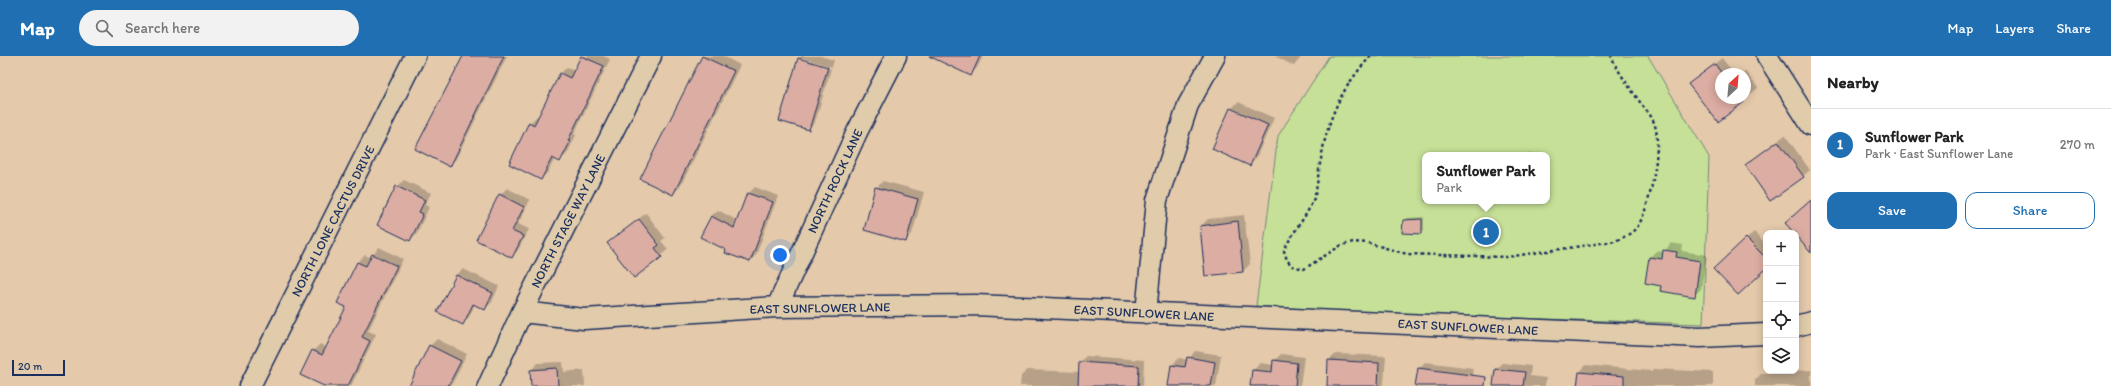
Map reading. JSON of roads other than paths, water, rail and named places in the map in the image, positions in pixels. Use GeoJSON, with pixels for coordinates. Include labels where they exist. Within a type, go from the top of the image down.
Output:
{"type":"FeatureCollection","features":[{"type":"Feature","properties":{"kind":"street","name":"NORTH LONE CACTUS DRIVE"},"geometry":{"type":"LineString","coordinates":[[250,386],[415,56]]}},
{"type":"Feature","properties":{"kind":"street","name":"NORTH STAGE WAY LANE"},"geometry":{"type":"LineString","coordinates":[[488,386],[522,312],[651,56]]}},
{"type":"Feature","properties":{"kind":"street","name":"NORTH ROCK LANE"},"geometry":{"type":"LineString","coordinates":[[777,307],[857,132],[896,56]]}},
{"type":"Feature","properties":{"kind":"street"},"geometry":{"type":"LineString","coordinates":[[1146,313],[1157,200],[1188,105],[1215,56]]}},
{"type":"Feature","properties":{"kind":"street"},"geometry":{"type":"LineString","coordinates":[[1767,56],[1811,125]]}},
{"type":"Feature","properties":{"kind":"street","name":"EAST SUNFLOWER LANE"},"geometry":{"type":"LineString","coordinates":[[522,312],[584,319],[777,307],[975,305],[1700,338],[1763,334]]}},
{"type":"Feature","properties":{"kind":"street"},"geometry":{"type":"LineString","coordinates":[[1799,325],[1811,322]]}},
{"type":"Feature","properties":{"kind":"place","name":"Sunflower Park"},"geometry":{"type":"Point","coordinates":[1486,232]}}]}
